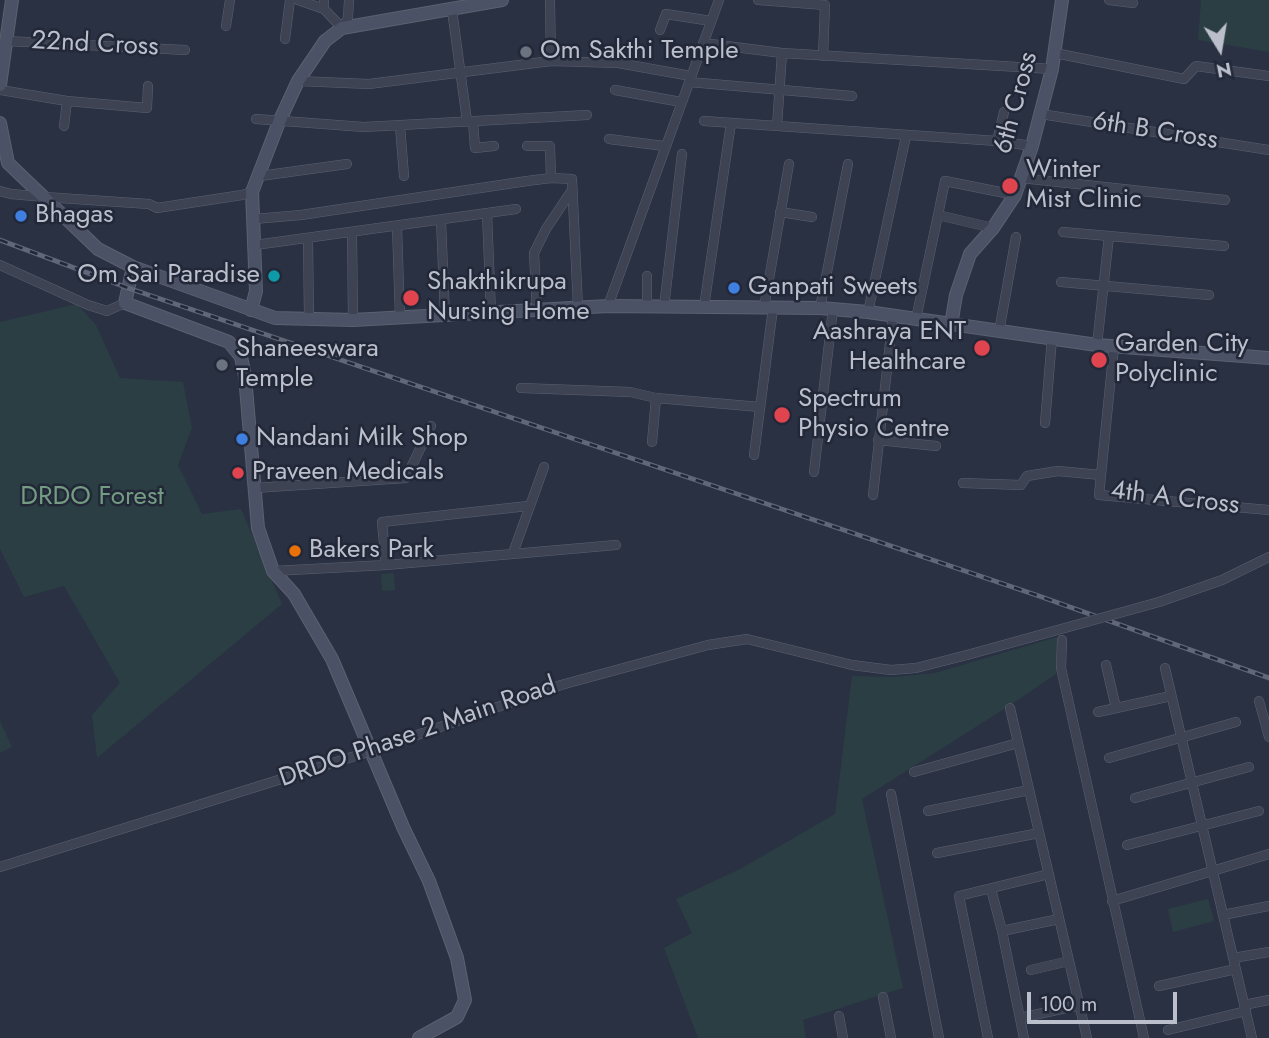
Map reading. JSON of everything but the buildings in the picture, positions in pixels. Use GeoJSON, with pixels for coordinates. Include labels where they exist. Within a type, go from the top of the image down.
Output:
{"type":"FeatureCollection","features":[{"type":"Feature","properties":{"kind":"street"},"geometry":{"type":"LineString","coordinates":[[12,0],[0,81],[67,101],[147,108],[148,86]]}},
{"type":"Feature","properties":{"kind":"street"},"geometry":{"type":"LineString","coordinates":[[226,26],[230,0]]}},
{"type":"Feature","properties":{"kind":"street"},"geometry":{"type":"LineString","coordinates":[[285,39],[290,0]]}},
{"type":"Feature","properties":{"kind":"street"},"geometry":{"type":"LineString","coordinates":[[298,0],[324,5],[342,28]]}},
{"type":"Feature","properties":{"kind":"street"},"geometry":{"type":"LineString","coordinates":[[251,310],[256,291],[252,192],[279,122],[299,81],[325,41],[342,28],[348,18],[349,0]]}},
{"type":"Feature","properties":{"kind":"street"},"geometry":{"type":"LineString","coordinates":[[342,28],[502,0]]}},
{"type":"Feature","properties":{"kind":"street"},"geometry":{"type":"LineString","coordinates":[[550,0],[551,61]]}},
{"type":"Feature","properties":{"kind":"street"},"geometry":{"type":"LineString","coordinates":[[608,306],[719,0]]}},
{"type":"Feature","properties":{"kind":"street"},"geometry":{"type":"LineString","coordinates":[[758,0],[825,5],[822,56]]}},
{"type":"Feature","properties":{"kind":"street","name":"6th Cross"},"geometry":{"type":"LineString","coordinates":[[951,325],[956,295],[970,254],[993,228],[1015,195],[1032,146],[1052,69],[1062,0]]}},
{"type":"Feature","properties":{"kind":"street"},"geometry":{"type":"LineString","coordinates":[[1109,0],[1133,3]]}},
{"type":"Feature","properties":{"kind":"street"},"geometry":{"type":"LineString","coordinates":[[452,10],[460,71],[475,148],[494,146]]}},
{"type":"Feature","properties":{"kind":"street"},"geometry":{"type":"LineString","coordinates":[[660,30],[666,14],[711,21]]}},
{"type":"Feature","properties":{"kind":"street","name":"22nd Cross"},"geometry":{"type":"LineString","coordinates":[[6,41],[185,50]]}},
{"type":"Feature","properties":{"kind":"street"},"geometry":{"type":"LineString","coordinates":[[703,43],[822,56],[1052,69]]}},
{"type":"Feature","properties":{"kind":"street"},"geometry":{"type":"LineString","coordinates":[[777,126],[782,53]]}},
{"type":"Feature","properties":{"kind":"street"},"geometry":{"type":"LineString","coordinates":[[1055,53],[1185,79],[1196,66],[1269,76]]}},
{"type":"Feature","properties":{"kind":"street"},"geometry":{"type":"LineString","coordinates":[[299,81],[369,84],[551,61],[618,63],[690,79],[852,96]]}},
{"type":"Feature","properties":{"kind":"street"},"geometry":{"type":"LineString","coordinates":[[615,90],[681,102]]}},
{"type":"Feature","properties":{"kind":"street"},"geometry":{"type":"LineString","coordinates":[[64,126],[67,101]]}},
{"type":"Feature","properties":{"kind":"street"},"geometry":{"type":"LineString","coordinates":[[997,141],[1004,112]]}},
{"type":"Feature","properties":{"kind":"street","name":"6th B Cross"},"geometry":{"type":"LineString","coordinates":[[1041,114],[1269,150]]}},
{"type":"Feature","properties":{"kind":"street"},"geometry":{"type":"LineString","coordinates":[[256,119],[364,127],[587,116]]}},
{"type":"Feature","properties":{"kind":"street"},"geometry":{"type":"LineString","coordinates":[[704,121],[997,141],[1032,146]]}},
{"type":"Feature","properties":{"kind":"street"},"geometry":{"type":"LineString","coordinates":[[0,123],[8,163],[97,249],[133,268],[275,318],[353,320],[608,306],[826,309],[868,312],[1097,345],[1269,358]]}},
{"type":"Feature","properties":{"kind":"street"},"geometry":{"type":"LineString","coordinates":[[704,307],[731,123]]}},
{"type":"Feature","properties":{"kind":"street"},"geometry":{"type":"LineString","coordinates":[[400,126],[404,176]]}},
{"type":"Feature","properties":{"kind":"street"},"geometry":{"type":"LineString","coordinates":[[868,312],[906,136]]}},
{"type":"Feature","properties":{"kind":"street"},"geometry":{"type":"LineString","coordinates":[[609,139],[664,146]]}},
{"type":"Feature","properties":{"kind":"street"},"geometry":{"type":"LineString","coordinates":[[527,146],[550,146],[551,178]]}},
{"type":"Feature","properties":{"kind":"street"},"geometry":{"type":"LineString","coordinates":[[664,306],[682,154]]}},
{"type":"Feature","properties":{"kind":"street"},"geometry":{"type":"LineString","coordinates":[[260,176],[347,164]]}},
{"type":"Feature","properties":{"kind":"street"},"geometry":{"type":"LineString","coordinates":[[754,455],[768,308],[789,164]]}},
{"type":"Feature","properties":{"kind":"street"},"geometry":{"type":"LineString","coordinates":[[814,472],[826,309],[848,164]]}},
{"type":"Feature","properties":{"kind":"street"},"geometry":{"type":"LineString","coordinates":[[254,219],[365,206],[551,178],[572,179],[578,308]]}},
{"type":"Feature","properties":{"kind":"street"},"geometry":{"type":"LineString","coordinates":[[1021,178],[1225,200]]}},
{"type":"Feature","properties":{"kind":"street"},"geometry":{"type":"LineString","coordinates":[[916,320],[945,181],[1015,195]]}},
{"type":"Feature","properties":{"kind":"street"},"geometry":{"type":"LineString","coordinates":[[537,312],[534,253],[546,229],[572,190]]}},
{"type":"Feature","properties":{"kind":"street"},"geometry":{"type":"LineString","coordinates":[[0,191],[149,204],[157,208],[252,192]]}},
{"type":"Feature","properties":{"kind":"street"},"geometry":{"type":"LineString","coordinates":[[255,245],[516,209]]}},
{"type":"Feature","properties":{"kind":"street"},"geometry":{"type":"LineString","coordinates":[[780,212],[812,217]]}},
{"type":"Feature","properties":{"kind":"street"},"geometry":{"type":"LineString","coordinates":[[487,213],[491,313]]}},
{"type":"Feature","properties":{"kind":"street"},"geometry":{"type":"LineString","coordinates":[[938,215],[993,228]]}},
{"type":"Feature","properties":{"kind":"street"},"geometry":{"type":"LineString","coordinates":[[441,221],[445,315]]}},
{"type":"Feature","properties":{"kind":"street"},"geometry":{"type":"LineString","coordinates":[[397,227],[400,317]]}},
{"type":"Feature","properties":{"kind":"street"},"geometry":{"type":"LineString","coordinates":[[352,232],[353,320]]}},
{"type":"Feature","properties":{"kind":"street"},"geometry":{"type":"LineString","coordinates":[[1063,232],[1224,246]]}},
{"type":"Feature","properties":{"kind":"street"},"geometry":{"type":"LineString","coordinates":[[1097,345],[1109,236]]}},
{"type":"Feature","properties":{"kind":"street"},"geometry":{"type":"LineString","coordinates":[[999,332],[1016,237]]}},
{"type":"Feature","properties":{"kind":"street"},"geometry":{"type":"LineString","coordinates":[[308,238],[309,319]]}},
{"type":"Feature","properties":{"kind":"street"},"geometry":{"type":"LineString","coordinates":[[2,266],[97,308],[107,311],[125,303],[229,342],[241,357],[258,528],[273,571],[294,594],[332,659],[429,881],[457,958],[465,1000],[457,1017],[419,1038]]}},
{"type":"Feature","properties":{"kind":"street"},"geometry":{"type":"LineString","coordinates":[[125,303],[133,268]]}},
{"type":"Feature","properties":{"kind":"street"},"geometry":{"type":"LineString","coordinates":[[647,276],[647,306]]}},
{"type":"Feature","properties":{"kind":"street"},"geometry":{"type":"LineString","coordinates":[[1061,282],[1209,295]]}},
{"type":"Feature","properties":{"kind":"street"},"geometry":{"type":"LineString","coordinates":[[873,495],[893,316]]}},
{"type":"Feature","properties":{"kind":"street"},"geometry":{"type":"LineString","coordinates":[[1045,423],[1052,338]]}},
{"type":"Feature","properties":{"kind":"street","name":"4th A Cross"},"geometry":{"type":"LineString","coordinates":[[1114,346],[1099,495],[1269,510]]}},
{"type":"Feature","properties":{"kind":"street"},"geometry":{"type":"LineString","coordinates":[[521,388],[630,392],[656,398],[760,407]]}},
{"type":"Feature","properties":{"kind":"street"},"geometry":{"type":"LineString","coordinates":[[652,442],[656,398]]}},
{"type":"Feature","properties":{"kind":"street"},"geometry":{"type":"LineString","coordinates":[[255,488],[406,478],[431,426]]}},
{"type":"Feature","properties":{"kind":"street"},"geometry":{"type":"LineString","coordinates":[[878,440],[936,446]]}},
{"type":"Feature","properties":{"kind":"street"},"geometry":{"type":"LineString","coordinates":[[513,553],[544,467]]}},
{"type":"Feature","properties":{"kind":"street"},"geometry":{"type":"LineString","coordinates":[[963,483],[1021,485],[1027,476],[1058,471],[1101,475]]}},
{"type":"Feature","properties":{"kind":"street"},"geometry":{"type":"LineString","coordinates":[[386,565],[383,522],[528,506]]}},
{"type":"Feature","properties":{"kind":"street"},"geometry":{"type":"LineString","coordinates":[[273,571],[386,565],[616,545]]}},
{"type":"Feature","properties":{"kind":"street","name":"DRDO Phase 2 Main Road"},"geometry":{"type":"LineString","coordinates":[[0,867],[371,751],[561,685],[708,645],[747,639],[865,668],[916,668],[1180,596],[1222,580],[1269,557]]}},
{"type":"Feature","properties":{"kind":"street"},"geometry":{"type":"LineString","coordinates":[[1062,640],[1061,668],[1144,1038]]}},
{"type":"Feature","properties":{"kind":"street"},"geometry":{"type":"LineString","coordinates":[[1106,665],[1116,708]]}},
{"type":"Feature","properties":{"kind":"street"},"geometry":{"type":"LineString","coordinates":[[1165,668],[1252,1038]]}},
{"type":"Feature","properties":{"kind":"street"},"geometry":{"type":"LineString","coordinates":[[1098,712],[1171,696]]}},
{"type":"Feature","properties":{"kind":"street"},"geometry":{"type":"LineString","coordinates":[[1259,701],[1269,737]]}},
{"type":"Feature","properties":{"kind":"street"},"geometry":{"type":"LineString","coordinates":[[1010,708],[1087,1038]]}},
{"type":"Feature","properties":{"kind":"street"},"geometry":{"type":"LineString","coordinates":[[1108,758],[1236,722]]}},
{"type":"Feature","properties":{"kind":"street"},"geometry":{"type":"LineString","coordinates":[[914,772],[1018,743]]}},
{"type":"Feature","properties":{"kind":"street"},"geometry":{"type":"LineString","coordinates":[[1135,798],[1248,767]]}},
{"type":"Feature","properties":{"kind":"street"},"geometry":{"type":"LineString","coordinates":[[928,811],[1029,790]]}},
{"type":"Feature","properties":{"kind":"street"},"geometry":{"type":"LineString","coordinates":[[891,794],[939,1038]]}},
{"type":"Feature","properties":{"kind":"street"},"geometry":{"type":"LineString","coordinates":[[1127,845],[1259,811]]}},
{"type":"Feature","properties":{"kind":"street"},"geometry":{"type":"LineString","coordinates":[[937,853],[1039,833]]}},
{"type":"Feature","properties":{"kind":"street"},"geometry":{"type":"LineString","coordinates":[[1112,901],[1269,854]]}},
{"type":"Feature","properties":{"kind":"street"},"geometry":{"type":"LineString","coordinates":[[988,1038],[959,896],[1049,874]]}},
{"type":"Feature","properties":{"kind":"street"},"geometry":{"type":"LineString","coordinates":[[992,889],[1024,1038]]}},
{"type":"Feature","properties":{"kind":"street"},"geometry":{"type":"LineString","coordinates":[[1223,915],[1269,906]]}},
{"type":"Feature","properties":{"kind":"street"},"geometry":{"type":"LineString","coordinates":[[1002,931],[1059,919]]}},
{"type":"Feature","properties":{"kind":"street"},"geometry":{"type":"LineString","coordinates":[[1233,958],[1269,952]]}},
{"type":"Feature","properties":{"kind":"street"},"geometry":{"type":"LineString","coordinates":[[1031,970],[1069,961]]}},
{"type":"Feature","properties":{"kind":"street"},"geometry":{"type":"LineString","coordinates":[[1159,986],[1236,969]]}},
{"type":"Feature","properties":{"kind":"street"},"geometry":{"type":"LineString","coordinates":[[883,997],[891,1038]]}},
{"type":"Feature","properties":{"kind":"street"},"geometry":{"type":"LineString","coordinates":[[1168,1030],[1269,1000]]}},
{"type":"Feature","properties":{"kind":"street"},"geometry":{"type":"LineString","coordinates":[[1020,1018],[1080,1005]]}},
{"type":"Feature","properties":{"kind":"street"},"geometry":{"type":"LineString","coordinates":[[839,1016],[843,1038]]}},
{"type":"Feature","properties":{"kind":"green space"},"geometry":{"type":"Polygon","coordinates":[[[1201,0],[1269,0],[1269,52],[1198,40],[1201,0]]]}},
{"type":"Feature","properties":{"kind":"green space","name":"DRDO Forest"},"geometry":{"type":"Polygon","coordinates":[[[77,304],[96,325],[120,378],[183,382],[192,428],[178,465],[202,514],[241,509],[282,604],[97,758],[92,715],[120,683],[64,586],[24,597],[0,549],[0,322],[77,304]]]}},
{"type":"Feature","properties":{"kind":"green space"},"geometry":{"type":"Polygon","coordinates":[[[394,573],[395,590],[382,591],[381,574],[394,573]]]}},
{"type":"Feature","properties":{"kind":"green space"},"geometry":{"type":"Polygon","coordinates":[[[1057,637],[1056,674],[862,799],[903,988],[803,1020],[806,1038],[698,1038],[664,948],[692,933],[676,899],[742,868],[835,814],[852,676],[894,677],[935,673],[1057,637]]]}},
{"type":"Feature","properties":{"kind":"green space"},"geometry":{"type":"Polygon","coordinates":[[[0,721],[12,747],[0,753],[0,721]]]}},
{"type":"Feature","properties":{"kind":"green space"},"geometry":{"type":"Polygon","coordinates":[[[1208,899],[1214,921],[1173,932],[1168,909],[1208,899]]]}},
{"type":"Feature","properties":{"kind":"railway"},"geometry":{"type":"LineString","coordinates":[[0,240],[128,288],[1039,596],[1269,678]]}},
{"type":"Feature","properties":{"kind":"place","name":"Om Sakthi Temple"},"geometry":{"type":"Point","coordinates":[526,52]}},
{"type":"Feature","properties":{"kind":"place","name":"Winter Mist Clinic"},"geometry":{"type":"Point","coordinates":[1010,186]}},
{"type":"Feature","properties":{"kind":"place","name":"Bhagas"},"geometry":{"type":"Point","coordinates":[21,216]}},
{"type":"Feature","properties":{"kind":"place","name":"Om Sai Paradise"},"geometry":{"type":"Point","coordinates":[274,276]}},
{"type":"Feature","properties":{"kind":"place","name":"Ganpati Sweets"},"geometry":{"type":"Point","coordinates":[734,288]}},
{"type":"Feature","properties":{"kind":"place","name":"Shakthikrupa Nursing Home"},"geometry":{"type":"Point","coordinates":[411,298]}},
{"type":"Feature","properties":{"kind":"place","name":"Aashraya ENT Healthcare"},"geometry":{"type":"Point","coordinates":[982,348]}},
{"type":"Feature","properties":{"kind":"place","name":"Garden City Polyclinic"},"geometry":{"type":"Point","coordinates":[1099,360]}},
{"type":"Feature","properties":{"kind":"place","name":"Shaneeswara Temple"},"geometry":{"type":"Point","coordinates":[222,365]}},
{"type":"Feature","properties":{"kind":"place","name":"Spectrum Physio Centre"},"geometry":{"type":"Point","coordinates":[782,415]}},
{"type":"Feature","properties":{"kind":"place","name":"Nandani Milk Shop"},"geometry":{"type":"Point","coordinates":[242,439]}},
{"type":"Feature","properties":{"kind":"place","name":"Praveen Medicals"},"geometry":{"type":"Point","coordinates":[238,473]}},
{"type":"Feature","properties":{"kind":"place","name":"Bakers Park"},"geometry":{"type":"Point","coordinates":[295,551]}}]}
